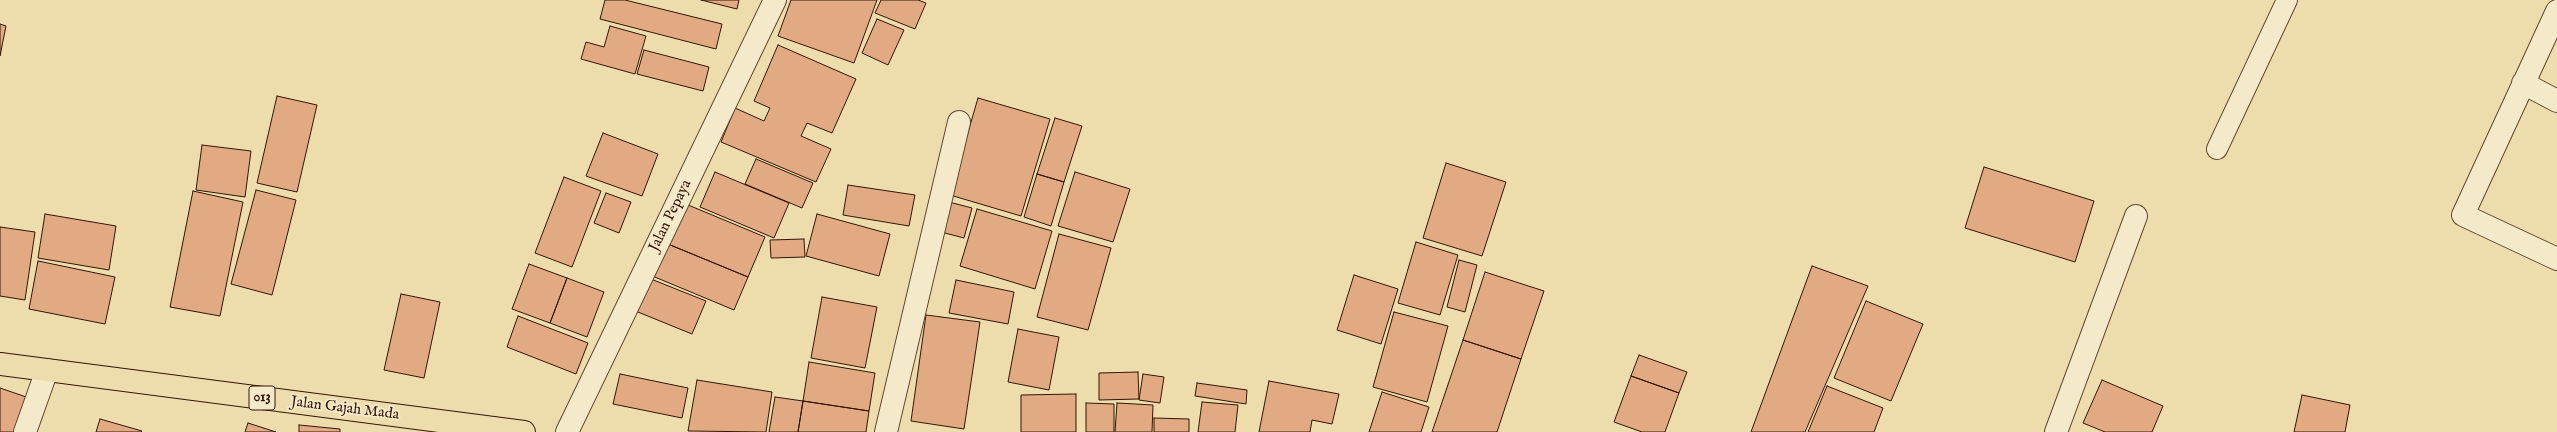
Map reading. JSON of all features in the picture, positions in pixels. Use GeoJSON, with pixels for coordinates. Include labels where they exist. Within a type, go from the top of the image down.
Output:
{"type":"FeatureCollection","features":[{"type":"Feature","properties":{"kind":"main road","name":"Jalan Gajah Mada"},"geometry":{"type":"LineString","coordinates":[[0,364],[524,432]]}},
{"type":"Feature","properties":{"kind":"street","name":"Jalan Pepaya"},"geometry":{"type":"LineString","coordinates":[[567,432],[775,0]]}},
{"type":"Feature","properties":{"kind":"street"},"geometry":{"type":"LineString","coordinates":[[2557,11],[2463,215],[2557,259]]}},
{"type":"Feature","properties":{"kind":"street"},"geometry":{"type":"LineString","coordinates":[[2523,83],[2557,101]]}},
{"type":"Feature","properties":{"kind":"street"},"geometry":{"type":"LineString","coordinates":[[886,432],[959,122]]}},
{"type":"Feature","properties":{"kind":"street"},"geometry":{"type":"LineString","coordinates":[[2056,432],[2136,216]]}},
{"type":"Feature","properties":{"kind":"street"},"geometry":{"type":"LineString","coordinates":[[25,432],[47,370]]}},
{"type":"Feature","properties":{"kind":"lane"},"geometry":{"type":"LineString","coordinates":[[2217,149],[2287,0]]}},
{"type":"Feature","properties":{"kind":"building"},"geometry":{"type":"Polygon","coordinates":[[[605,0],[625,0],[722,24],[716,49],[600,19],[605,0]]]}},
{"type":"Feature","properties":{"kind":"building"},"geometry":{"type":"Polygon","coordinates":[[[701,0],[739,0],[737,9],[701,0]]]}},
{"type":"Feature","properties":{"kind":"building"},"geometry":{"type":"Polygon","coordinates":[[[791,0],[877,0],[854,63],[778,36],[791,0]]]}},
{"type":"Feature","properties":{"kind":"building"},"geometry":{"type":"Polygon","coordinates":[[[881,0],[918,0],[926,3],[915,29],[875,13],[881,0]]]}},
{"type":"Feature","properties":{"kind":"building"},"geometry":{"type":"Polygon","coordinates":[[[877,19],[904,30],[888,65],[862,53],[877,19]]]}},
{"type":"Feature","properties":{"kind":"building"},"geometry":{"type":"Polygon","coordinates":[[[0,24],[6,26],[0,56],[0,24]]]}},
{"type":"Feature","properties":{"kind":"building"},"geometry":{"type":"Polygon","coordinates":[[[610,26],[646,36],[635,74],[581,59],[586,42],[604,47],[610,26]]]}},
{"type":"Feature","properties":{"kind":"building"},"geometry":{"type":"Polygon","coordinates":[[[778,45],[856,79],[832,133],[807,123],[801,136],[831,149],[816,182],[721,142],[735,108],[764,121],[770,108],[754,101],[778,45]]]}},
{"type":"Feature","properties":{"kind":"building"},"geometry":{"type":"Polygon","coordinates":[[[644,50],[709,67],[703,91],[637,74],[644,50]]]}},
{"type":"Feature","properties":{"kind":"building"},"geometry":{"type":"Polygon","coordinates":[[[277,96],[317,105],[297,192],[257,183],[277,96]]]}},
{"type":"Feature","properties":{"kind":"building"},"geometry":{"type":"Polygon","coordinates":[[[978,98],[1050,119],[1021,216],[950,195],[978,98]]]}},
{"type":"Feature","properties":{"kind":"building"},"geometry":{"type":"Polygon","coordinates":[[[1055,118],[1082,126],[1064,182],[1037,174],[1055,118]]]}},
{"type":"Feature","properties":{"kind":"building"},"geometry":{"type":"Polygon","coordinates":[[[603,133],[658,154],[642,196],[586,176],[603,133]]]}},
{"type":"Feature","properties":{"kind":"building"},"geometry":{"type":"Polygon","coordinates":[[[202,145],[251,151],[245,197],[196,190],[202,145]]]}},
{"type":"Feature","properties":{"kind":"building"},"geometry":{"type":"Polygon","coordinates":[[[756,159],[813,183],[802,208],[745,184],[756,159]]]}},
{"type":"Feature","properties":{"kind":"building"},"geometry":{"type":"Polygon","coordinates":[[[1446,163],[1506,182],[1482,256],[1423,238],[1446,163]]]}},
{"type":"Feature","properties":{"kind":"building"},"geometry":{"type":"Polygon","coordinates":[[[1984,167],[2094,201],[2075,262],[1965,228],[1984,167]]]}},
{"type":"Feature","properties":{"kind":"building"},"geometry":{"type":"Polygon","coordinates":[[[715,172],[789,203],[774,238],[700,207],[715,172]]]}},
{"type":"Feature","properties":{"kind":"building"},"geometry":{"type":"Polygon","coordinates":[[[1075,172],[1130,189],[1113,242],[1058,226],[1075,172]]]}},
{"type":"Feature","properties":{"kind":"building"},"geometry":{"type":"Polygon","coordinates":[[[1037,174],[1064,182],[1051,226],[1024,217],[1037,174]]]}},
{"type":"Feature","properties":{"kind":"building"},"geometry":{"type":"Polygon","coordinates":[[[564,177],[601,191],[572,267],[535,253],[564,177]]]}},
{"type":"Feature","properties":{"kind":"building"},"geometry":{"type":"Polygon","coordinates":[[[848,185],[915,195],[909,226],[843,215],[848,185]]]}},
{"type":"Feature","properties":{"kind":"building"},"geometry":{"type":"Polygon","coordinates":[[[256,190],[296,200],[272,295],[231,284],[256,190]]]}},
{"type":"Feature","properties":{"kind":"building"},"geometry":{"type":"Polygon","coordinates":[[[193,191],[243,202],[220,316],[170,307],[193,191]]]}},
{"type":"Feature","properties":{"kind":"building"},"geometry":{"type":"Polygon","coordinates":[[[606,193],[631,202],[619,233],[594,223],[606,193]]]}},
{"type":"Feature","properties":{"kind":"building"},"geometry":{"type":"Polygon","coordinates":[[[681,202],[765,237],[748,277],[663,242],[681,202]]]}},
{"type":"Feature","properties":{"kind":"building"},"geometry":{"type":"Polygon","coordinates":[[[949,202],[972,208],[964,238],[941,232],[949,202]]]}},
{"type":"Feature","properties":{"kind":"building"},"geometry":{"type":"Polygon","coordinates":[[[977,209],[1052,231],[1035,289],[960,266],[977,209]]]}},
{"type":"Feature","properties":{"kind":"building"},"geometry":{"type":"Polygon","coordinates":[[[45,214],[116,226],[109,270],[38,258],[45,214]]]}},
{"type":"Feature","properties":{"kind":"building"},"geometry":{"type":"Polygon","coordinates":[[[817,214],[890,234],[879,276],[806,256],[817,214]]]}},
{"type":"Feature","properties":{"kind":"building"},"geometry":{"type":"Polygon","coordinates":[[[0,227],[35,232],[25,300],[0,296],[0,227]]]}},
{"type":"Feature","properties":{"kind":"building"},"geometry":{"type":"Polygon","coordinates":[[[1059,234],[1111,248],[1088,330],[1037,317],[1059,234]]]}},
{"type":"Feature","properties":{"kind":"building"},"geometry":{"type":"Polygon","coordinates":[[[804,239],[805,257],[771,258],[770,240],[804,239]]]}},
{"type":"Feature","properties":{"kind":"building"},"geometry":{"type":"Polygon","coordinates":[[[663,242],[748,277],[734,310],[650,275],[663,242]]]}},
{"type":"Feature","properties":{"kind":"building"},"geometry":{"type":"Polygon","coordinates":[[[1416,242],[1458,255],[1440,315],[1398,303],[1416,242]]]}},
{"type":"Feature","properties":{"kind":"building"},"geometry":{"type":"Polygon","coordinates":[[[1459,260],[1477,265],[1465,312],[1447,307],[1459,260]]]}},
{"type":"Feature","properties":{"kind":"building"},"geometry":{"type":"Polygon","coordinates":[[[38,261],[115,277],[105,324],[29,309],[38,261]]]}},
{"type":"Feature","properties":{"kind":"building"},"geometry":{"type":"Polygon","coordinates":[[[529,264],[567,278],[550,323],[512,309],[529,264]]]}},
{"type":"Feature","properties":{"kind":"building"},"geometry":{"type":"Polygon","coordinates":[[[1812,266],[1868,286],[1805,432],[1751,432],[1812,266]]]}},
{"type":"Feature","properties":{"kind":"building"},"geometry":{"type":"Polygon","coordinates":[[[1485,272],[1544,291],[1521,359],[1463,340],[1485,272]]]}},
{"type":"Feature","properties":{"kind":"building"},"geometry":{"type":"Polygon","coordinates":[[[1354,275],[1398,289],[1381,344],[1337,330],[1354,275]]]}},
{"type":"Feature","properties":{"kind":"building"},"geometry":{"type":"Polygon","coordinates":[[[646,277],[706,301],[692,334],[633,310],[646,277]]]}},
{"type":"Feature","properties":{"kind":"building"},"geometry":{"type":"Polygon","coordinates":[[[567,278],[604,292],[587,337],[550,323],[567,278]]]}},
{"type":"Feature","properties":{"kind":"building"},"geometry":{"type":"Polygon","coordinates":[[[956,280],[1014,292],[1008,324],[949,313],[956,280]]]}},
{"type":"Feature","properties":{"kind":"building"},"geometry":{"type":"Polygon","coordinates":[[[401,294],[440,302],[424,378],[384,370],[401,294]]]}},
{"type":"Feature","properties":{"kind":"building"},"geometry":{"type":"Polygon","coordinates":[[[822,297],[877,307],[865,368],[811,358],[822,297]]]}},
{"type":"Feature","properties":{"kind":"building"},"geometry":{"type":"Polygon","coordinates":[[[1866,301],[1923,324],[1891,401],[1834,378],[1866,301]]]}},
{"type":"Feature","properties":{"kind":"building"},"geometry":{"type":"Polygon","coordinates":[[[1394,312],[1448,326],[1427,402],[1373,387],[1394,312]]]}},
{"type":"Feature","properties":{"kind":"building"},"geometry":{"type":"Polygon","coordinates":[[[926,315],[980,322],[964,429],[911,421],[926,315]]]}},
{"type":"Feature","properties":{"kind":"building"},"geometry":{"type":"Polygon","coordinates":[[[518,316],[588,343],[576,374],[507,347],[518,316]]]}},
{"type":"Feature","properties":{"kind":"building"},"geometry":{"type":"Polygon","coordinates":[[[1018,329],[1059,337],[1049,390],[1008,382],[1018,329]]]}},
{"type":"Feature","properties":{"kind":"building"},"geometry":{"type":"Polygon","coordinates":[[[1463,340],[1521,359],[1497,432],[1432,432],[1463,340]]]}},
{"type":"Feature","properties":{"kind":"building"},"geometry":{"type":"Polygon","coordinates":[[[1639,355],[1687,372],[1679,393],[1631,376],[1639,355]]]}},
{"type":"Feature","properties":{"kind":"building"},"geometry":{"type":"Polygon","coordinates":[[[809,362],[875,373],[869,411],[803,401],[809,362]]]}},
{"type":"Feature","properties":{"kind":"building"},"geometry":{"type":"Polygon","coordinates":[[[1138,372],[1139,399],[1099,400],[1099,373],[1138,372]]]}},
{"type":"Feature","properties":{"kind":"building"},"geometry":{"type":"Polygon","coordinates":[[[620,374],[688,388],[682,418],[613,404],[620,374]]]}},
{"type":"Feature","properties":{"kind":"building"},"geometry":{"type":"Polygon","coordinates":[[[1143,374],[1164,377],[1160,403],[1139,400],[1143,374]]]}},
{"type":"Feature","properties":{"kind":"building"},"geometry":{"type":"Polygon","coordinates":[[[1631,376],[1679,393],[1665,432],[1642,432],[1614,422],[1631,376]]]}},
{"type":"Feature","properties":{"kind":"building"},"geometry":{"type":"Polygon","coordinates":[[[697,380],[772,392],[766,432],[688,431],[697,380]]]}},
{"type":"Feature","properties":{"kind":"building"},"geometry":{"type":"Polygon","coordinates":[[[2102,380],[2163,406],[2152,432],[2105,432],[2083,423],[2102,380]]]}},
{"type":"Feature","properties":{"kind":"building"},"geometry":{"type":"Polygon","coordinates":[[[1269,381],[1339,394],[1332,424],[1312,420],[1310,432],[1259,432],[1269,381]]]}},
{"type":"Feature","properties":{"kind":"building"},"geometry":{"type":"Polygon","coordinates":[[[1197,383],[1247,390],[1246,404],[1195,396],[1197,383]]]}},
{"type":"Feature","properties":{"kind":"building"},"geometry":{"type":"Polygon","coordinates":[[[1827,386],[1883,408],[1874,432],[1808,432],[1827,386]]]}},
{"type":"Feature","properties":{"kind":"building"},"geometry":{"type":"Polygon","coordinates":[[[0,388],[32,399],[21,432],[0,432],[0,388]]]}},
{"type":"Feature","properties":{"kind":"building"},"geometry":{"type":"Polygon","coordinates":[[[1382,392],[1429,407],[1421,432],[1369,432],[1382,392]]]}},
{"type":"Feature","properties":{"kind":"building"},"geometry":{"type":"Polygon","coordinates":[[[1076,394],[1076,432],[1021,432],[1021,395],[1076,394]]]}},
{"type":"Feature","properties":{"kind":"building"},"geometry":{"type":"Polygon","coordinates":[[[2302,395],[2350,405],[2345,432],[2294,432],[2302,395]]]}},
{"type":"Feature","properties":{"kind":"building"},"geometry":{"type":"Polygon","coordinates":[[[775,397],[803,401],[798,432],[769,432],[775,397]]]}},
{"type":"Feature","properties":{"kind":"building"},"geometry":{"type":"Polygon","coordinates":[[[803,401],[869,411],[866,432],[798,432],[803,401]]]}},
{"type":"Feature","properties":{"kind":"building"},"geometry":{"type":"Polygon","coordinates":[[[1202,402],[1238,405],[1235,432],[1198,432],[1202,402]]]}},
{"type":"Feature","properties":{"kind":"building"},"geometry":{"type":"Polygon","coordinates":[[[1086,403],[1114,404],[1114,432],[1086,432],[1086,403]]]}},
{"type":"Feature","properties":{"kind":"building"},"geometry":{"type":"Polygon","coordinates":[[[1117,403],[1153,405],[1152,432],[1115,432],[1117,403]]]}},
{"type":"Feature","properties":{"kind":"building"},"geometry":{"type":"Polygon","coordinates":[[[1154,418],[1189,419],[1189,432],[1154,432],[1154,418]]]}},
{"type":"Feature","properties":{"kind":"building"},"geometry":{"type":"Polygon","coordinates":[[[100,419],[142,431],[96,432],[100,419]]]}},
{"type":"Feature","properties":{"kind":"building"},"geometry":{"type":"Polygon","coordinates":[[[248,423],[276,432],[245,432],[248,423]]]}},
{"type":"Feature","properties":{"kind":"building"},"geometry":{"type":"Polygon","coordinates":[[[299,425],[340,429],[340,432],[299,432],[299,425]]]}}]}
